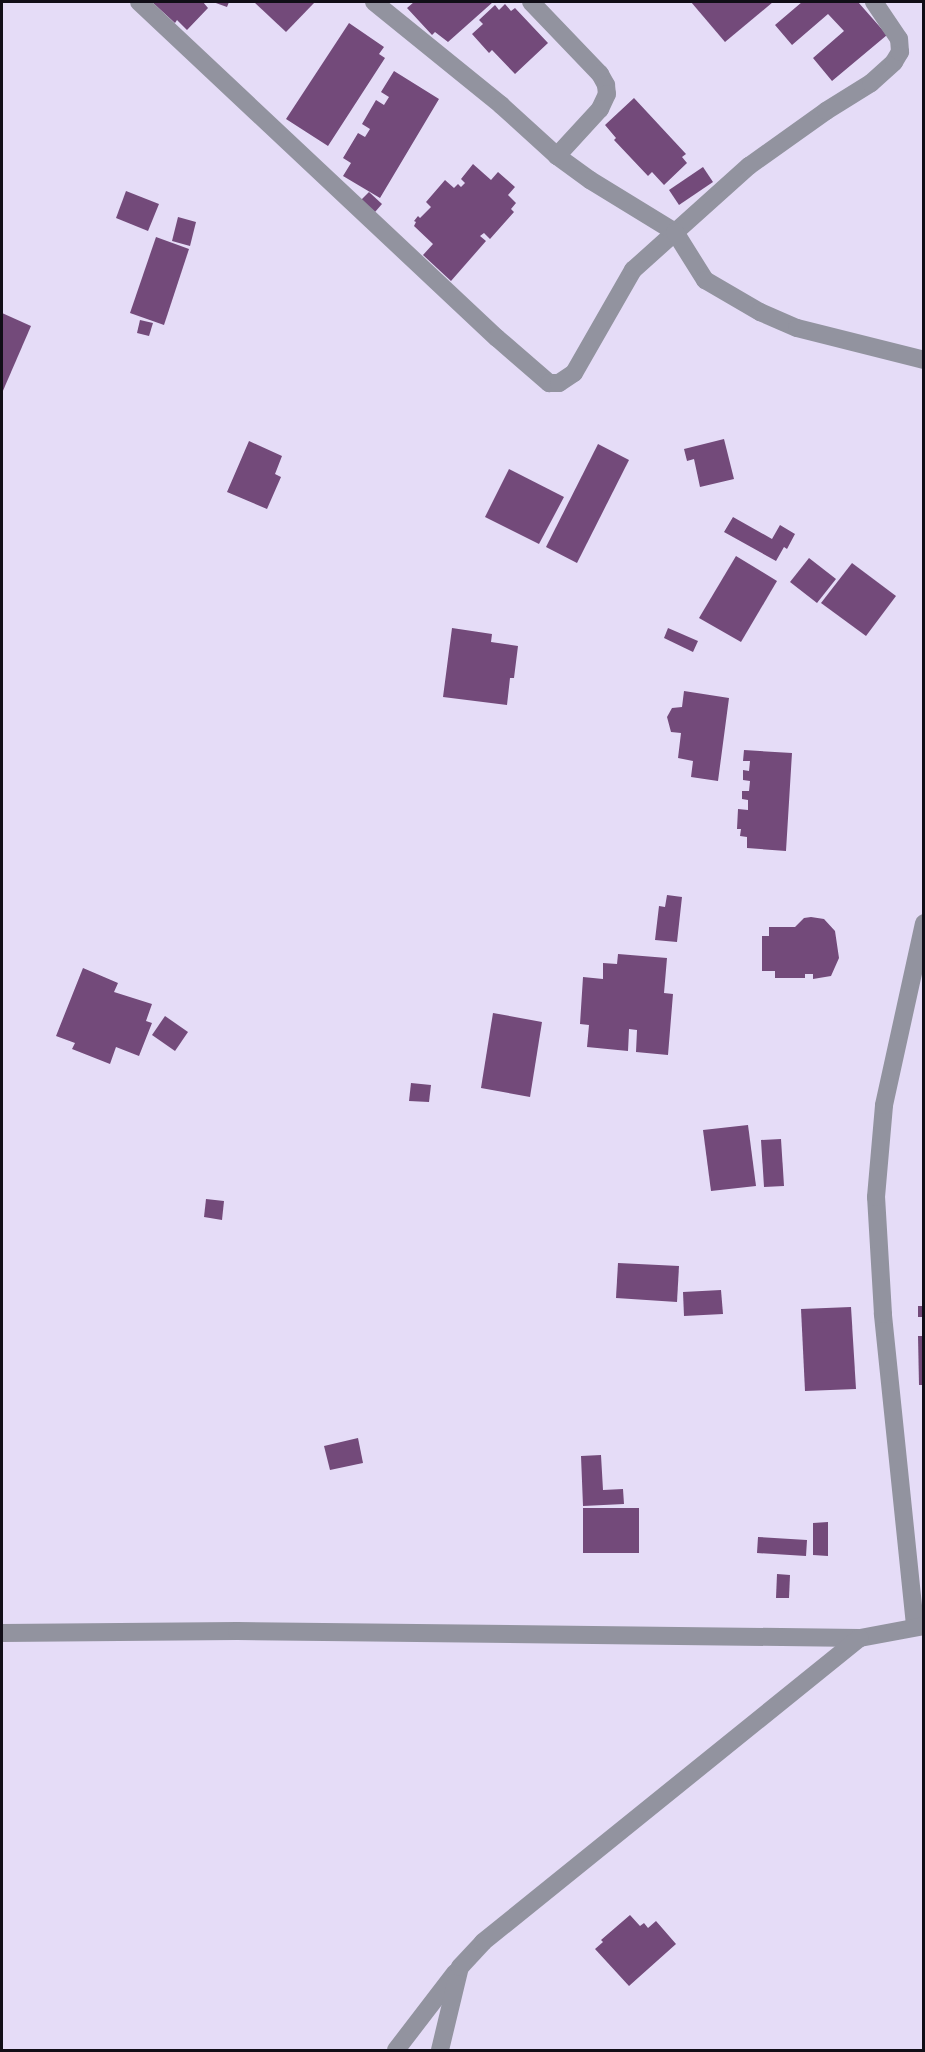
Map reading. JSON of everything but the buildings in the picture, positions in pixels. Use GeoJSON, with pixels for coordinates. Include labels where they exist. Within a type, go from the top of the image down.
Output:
{"type":"FeatureCollection","features":[{"type":"Feature","properties":{"kind":"street"},"geometry":{"type":"LineString","coordinates":[[139,2],[489,331],[549,383],[559,383],[574,373],[633,270],[749,166],[826,111],[871,83],[894,62],[900,52],[899,39],[874,2]]}},
{"type":"Feature","properties":{"kind":"street"},"geometry":{"type":"LineString","coordinates":[[374,2],[501,105],[557,156],[590,180],[675,232],[705,280],[760,312],[796,328],[924,360]]}},
{"type":"Feature","properties":{"kind":"street"},"geometry":{"type":"LineString","coordinates":[[531,2],[600,74],[606,85],[607,94],[600,109],[557,156]]}},
{"type":"Feature","properties":{"kind":"street"},"geometry":{"type":"LineString","coordinates":[[2,1633],[237,1631],[860,1638],[919,1625],[883,1314],[876,1197],[884,1105],[924,923]]}},
{"type":"Feature","properties":{"kind":"street"},"geometry":{"type":"LineString","coordinates":[[396,2050],[460,1967],[483,1942],[860,1638]]}},
{"type":"Feature","properties":{"kind":"street"},"geometry":{"type":"LineString","coordinates":[[440,2050],[460,1967]]}}]}
